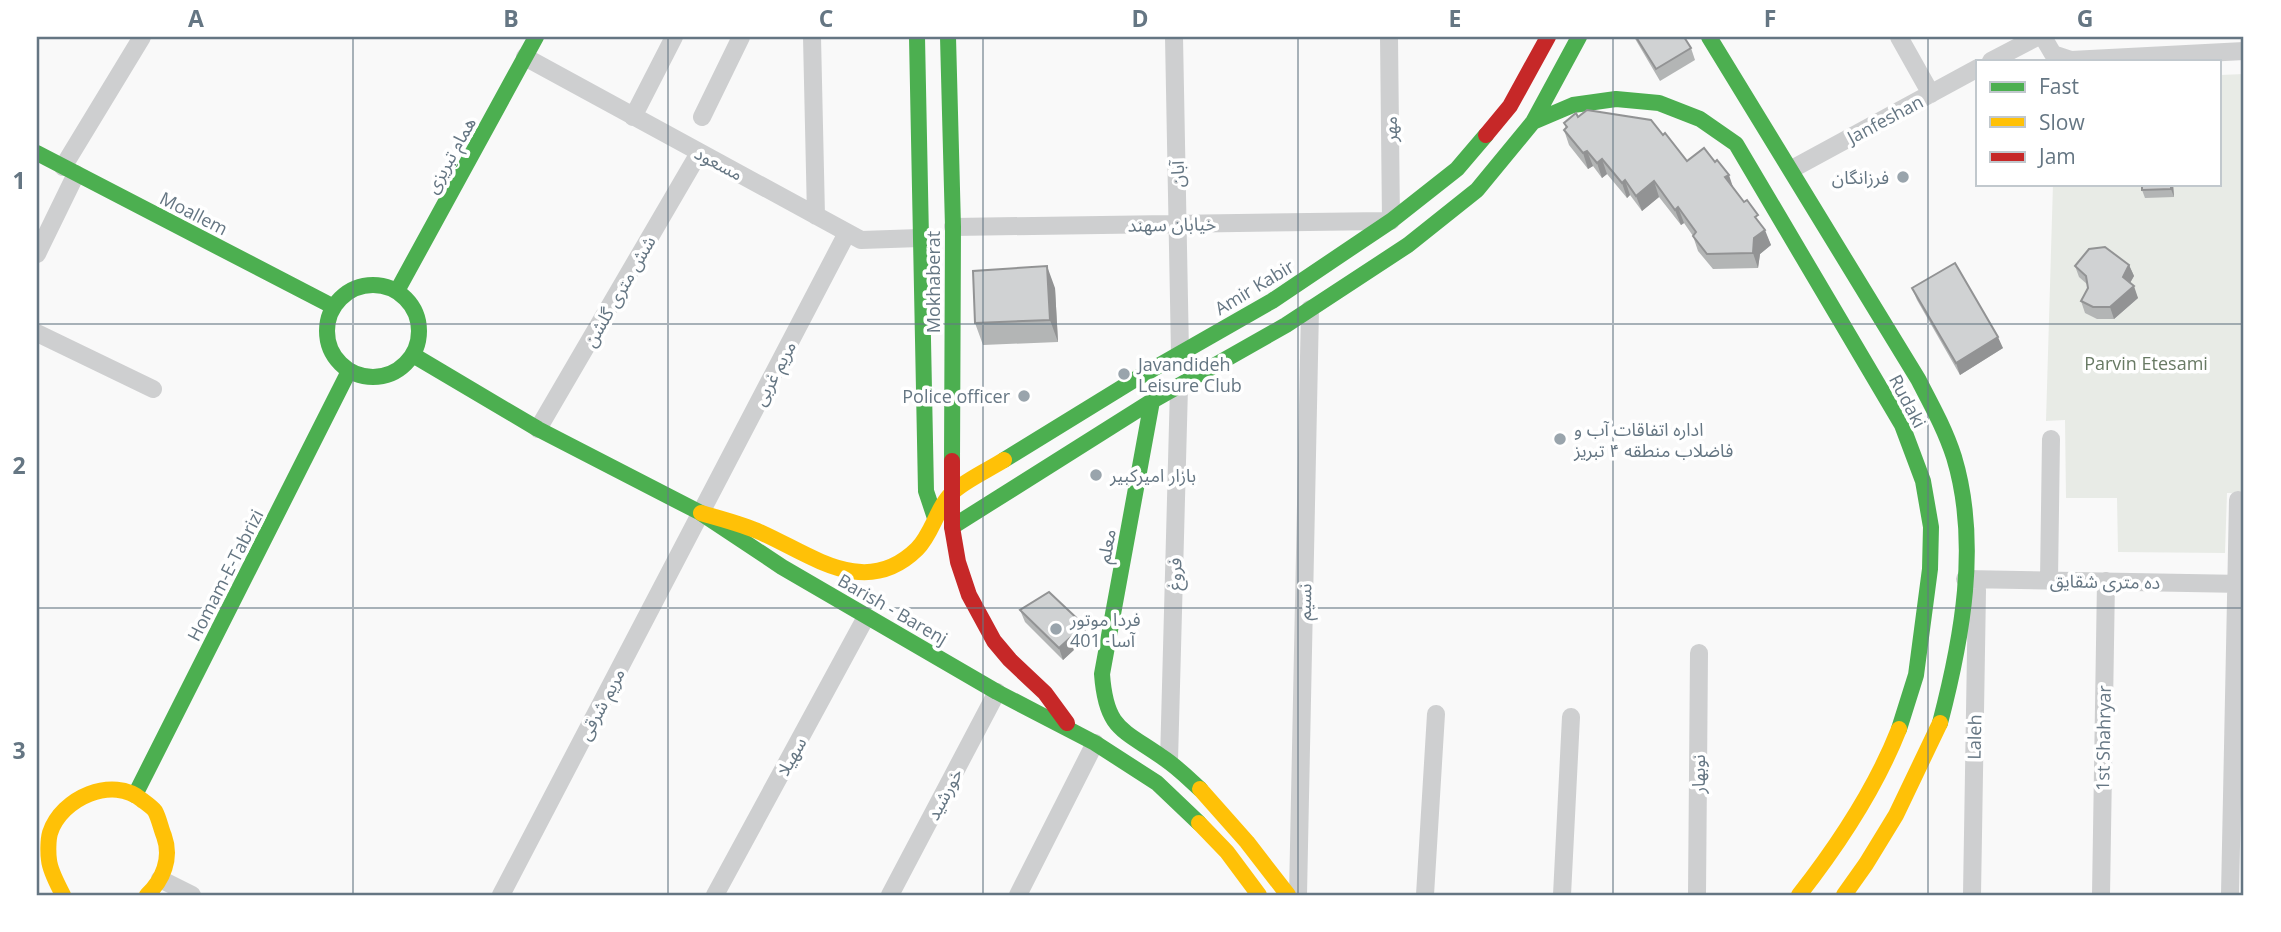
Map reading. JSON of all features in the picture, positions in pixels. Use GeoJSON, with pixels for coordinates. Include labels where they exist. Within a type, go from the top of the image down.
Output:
{"type":"FeatureCollection","features":[{"type":"Feature","properties":{"kind":"main road","name":"همام تبریزی"},"geometry":{"type":"LineString","coordinates":[[397,292],[536,37]]}},
{"type":"Feature","properties":{"kind":"main road","name":"Mokhaberat"},"geometry":{"type":"LineString","coordinates":[[917,37],[926,491],[935,518]]}},
{"type":"Feature","properties":{"kind":"main road","name":"Mokhaberat"},"geometry":{"type":"LineString","coordinates":[[948,37],[953,227],[952,527]]}},
{"type":"Feature","properties":{"kind":"main road","name":"Amir Kabir"},"geometry":{"type":"LineString","coordinates":[[701,513],[759,531],[825,564],[850,572],[889,570],[919,547],[953,492],[1139,377],[1272,301],[1391,221],[1457,169],[1510,106],[1548,37]]}},
{"type":"Feature","properties":{"kind":"main road"},"geometry":{"type":"LineString","coordinates":[[935,518],[952,527],[1152,401],[1310,309],[1408,244],[1477,190],[1533,122],[1579,37]]}},
{"type":"Feature","properties":{"kind":"main road","name":"Rudaki"},"geometry":{"type":"LineString","coordinates":[[1709,37],[1792,169],[1934,409],[1954,458],[1965,510],[1949,544],[1922,639],[1905,715],[1873,787],[1862,837],[1844,895]]}},
{"type":"Feature","properties":{"kind":"main road","name":"Rudaki"},"geometry":{"type":"LineString","coordinates":[[1533,122],[1573,105],[1616,99],[1659,103],[1700,119],[1736,144],[1902,425],[1920,469],[1930,515],[1971,579],[1939,726],[1904,803],[1862,837],[1831,854],[1799,895]]}},
{"type":"Feature","properties":{"kind":"main road","name":"Moallem"},"geometry":{"type":"LineString","coordinates":[[37,153],[334,307]]}},
{"type":"Feature","properties":{"kind":"main road"},"geometry":{"type":"LineString","coordinates":[[362,286],[386,286],[397,292],[407,299],[419,320],[420,332],[413,355],[396,372],[385,377],[360,376],[349,372],[333,354],[328,342],[327,331],[334,307],[351,290],[362,286]]}},
{"type":"Feature","properties":{"kind":"main road"},"geometry":{"type":"LineString","coordinates":[[413,355],[538,429],[701,513]]}},
{"type":"Feature","properties":{"kind":"main road","name":"Homam-E-Tabrizi"},"geometry":{"type":"LineString","coordinates":[[135,795],[349,372]]}},
{"type":"Feature","properties":{"kind":"main road"},"geometry":{"type":"LineString","coordinates":[[1139,377],[1152,401]]}},
{"type":"Feature","properties":{"kind":"main road","name":"معلم"},"geometry":{"type":"LineString","coordinates":[[1152,401],[1102,686],[1103,699],[1119,728],[1169,761]]}},
{"type":"Feature","properties":{"kind":"main road","name":"Barish - Barenj"},"geometry":{"type":"LineString","coordinates":[[701,513],[782,568],[998,692],[1071,729],[1157,783],[1194,816],[1227,852],[1259,895]]}},
{"type":"Feature","properties":{"kind":"main road","name":"Barish - Barenj"},"geometry":{"type":"LineString","coordinates":[[952,527],[964,585],[984,627],[1007,657],[1044,692],[1071,729]]}},
{"type":"Feature","properties":{"kind":"main road"},"geometry":{"type":"LineString","coordinates":[[1169,761],[1245,836],[1288,895]]}},
{"type":"Feature","properties":{"kind":"main road"},"geometry":{"type":"LineString","coordinates":[[64,895],[47,868],[44,852],[48,819],[67,803],[88,791],[103,788],[135,795],[158,817],[165,832],[166,864],[160,879],[147,895]]}},
{"type":"Feature","properties":{"kind":"street"},"geometry":{"type":"LineString","coordinates":[[37,254],[70,171],[142,37]]}},
{"type":"Feature","properties":{"kind":"street"},"geometry":{"type":"LineString","coordinates":[[632,117],[674,37]]}},
{"type":"Feature","properties":{"kind":"street"},"geometry":{"type":"LineString","coordinates":[[702,117],[741,37]]}},
{"type":"Feature","properties":{"kind":"street"},"geometry":{"type":"LineString","coordinates":[[812,37],[816,216]]}},
{"type":"Feature","properties":{"kind":"street","name":"آبان"},"geometry":{"type":"LineString","coordinates":[[1174,37],[1180,353]]}},
{"type":"Feature","properties":{"kind":"street","name":"مهر"},"geometry":{"type":"LineString","coordinates":[[1389,37],[1391,221]]}},
{"type":"Feature","properties":{"kind":"street"},"geometry":{"type":"LineString","coordinates":[[1899,37],[1931,94]]}},
{"type":"Feature","properties":{"kind":"street"},"geometry":{"type":"LineString","coordinates":[[1994,60],[2037,37]]}},
{"type":"Feature","properties":{"kind":"street"},"geometry":{"type":"LineString","coordinates":[[2043,37],[2053,54],[2071,60],[2244,51]]}},
{"type":"Feature","properties":{"kind":"street"},"geometry":{"type":"LineString","coordinates":[[2192,37],[2202,53]]}},
{"type":"Feature","properties":{"kind":"street","name":"مسعود"},"geometry":{"type":"LineString","coordinates":[[525,57],[861,240],[920,238]]}},
{"type":"Feature","properties":{"kind":"street","name":"Janfeshan"},"geometry":{"type":"LineString","coordinates":[[1792,169],[1976,69]]}},
{"type":"Feature","properties":{"kind":"street","name":"شش متری گلشن"},"geometry":{"type":"LineString","coordinates":[[538,429],[699,153]]}},
{"type":"Feature","properties":{"kind":"street"},"geometry":{"type":"LineString","coordinates":[[1391,221],[1408,244]]}},
{"type":"Feature","properties":{"kind":"street","name":"خیابان سهند"},"geometry":{"type":"LineString","coordinates":[[953,227],[1391,221]]}},
{"type":"Feature","properties":{"kind":"street","name":"مریم غربی"},"geometry":{"type":"LineString","coordinates":[[701,513],[847,233]]}},
{"type":"Feature","properties":{"kind":"street","name":"نسیم"},"geometry":{"type":"LineString","coordinates":[[1298,895],[1310,309]]}},
{"type":"Feature","properties":{"kind":"street"},"geometry":{"type":"LineString","coordinates":[[37,333],[153,389]]}},
{"type":"Feature","properties":{"kind":"street","name":"فروغ"},"geometry":{"type":"LineString","coordinates":[[1169,761],[1179,387]]}},
{"type":"Feature","properties":{"kind":"street"},"geometry":{"type":"LineString","coordinates":[[2049,580],[2051,439]]}},
{"type":"Feature","properties":{"kind":"street"},"geometry":{"type":"LineString","coordinates":[[2230,895],[2241,584],[2238,500]]}},
{"type":"Feature","properties":{"kind":"street","name":"مریم شرقی"},"geometry":{"type":"LineString","coordinates":[[501,895],[701,513]]}},
{"type":"Feature","properties":{"kind":"street","name":"ده متری شقایق"},"geometry":{"type":"LineString","coordinates":[[1971,579],[2241,584]]}},
{"type":"Feature","properties":{"kind":"street","name":"Laleh"},"geometry":{"type":"LineString","coordinates":[[1971,579],[1972,895]]}},
{"type":"Feature","properties":{"kind":"street","name":"1st Shahryar"},"geometry":{"type":"LineString","coordinates":[[2101,895],[2106,582]]}},
{"type":"Feature","properties":{"kind":"street","name":"سهیلا"},"geometry":{"type":"LineString","coordinates":[[715,895],[866,617]]}},
{"type":"Feature","properties":{"kind":"street","name":"نوبهار"},"geometry":{"type":"LineString","coordinates":[[1697,895],[1699,653]]}},
{"type":"Feature","properties":{"kind":"street","name":"خورشید"},"geometry":{"type":"LineString","coordinates":[[890,895],[998,692]]}},
{"type":"Feature","properties":{"kind":"street"},"geometry":{"type":"LineString","coordinates":[[1424,895],[1436,713]]}},
{"type":"Feature","properties":{"kind":"street"},"geometry":{"type":"LineString","coordinates":[[1562,895],[1571,717]]}},
{"type":"Feature","properties":{"kind":"street"},"geometry":{"type":"LineString","coordinates":[[1018,895],[1095,743]]}},
{"type":"Feature","properties":{"kind":"street"},"geometry":{"type":"LineString","coordinates":[[160,879],[192,895]]}},
{"type":"Feature","properties":{"kind":"green space","name":"Parvin Etesami"},"geometry":{"type":"Polygon","coordinates":[[[2244,74],[2244,493],[2227,493],[2225,553],[2118,552],[2117,498],[2066,498],[2065,420],[2046,421],[2053,186],[2222,186],[2222,75],[2244,74]]]}},
{"type":"Feature","properties":{"kind":"building"},"geometry":{"type":"Polygon","coordinates":[[[1636,37],[1684,37],[1691,48],[1656,69],[1636,37]]]}},
{"type":"Feature","properties":{"kind":"building"},"geometry":{"type":"Polygon","coordinates":[[[1587,110],[1651,120],[1687,161],[1704,148],[1729,175],[1725,177],[1744,202],[1747,200],[1765,230],[1754,238],[1753,253],[1707,254],[1693,236],[1696,232],[1678,207],[1675,210],[1654,181],[1636,196],[1625,180],[1622,183],[1602,159],[1597,163],[1587,151],[1583,153],[1564,130],[1567,127],[1564,123],[1576,113],[1578,117],[1587,110]]]}},
{"type":"Feature","properties":{"kind":"building"},"geometry":{"type":"Polygon","coordinates":[[[2142,186],[2171,186],[2171,189],[2142,190],[2142,186]]]}},
{"type":"Feature","properties":{"kind":"building"},"geometry":{"type":"Polygon","coordinates":[[[2105,247],[2129,265],[2123,277],[2134,286],[2110,307],[2093,307],[2081,301],[2088,288],[2086,276],[2075,266],[2089,249],[2105,247]]]}},
{"type":"Feature","properties":{"kind":"building"},"geometry":{"type":"Polygon","coordinates":[[[1955,263],[1998,337],[1956,363],[1912,288],[1955,263]]]}},
{"type":"Feature","properties":{"kind":"building"},"geometry":{"type":"Polygon","coordinates":[[[1047,266],[1050,320],[975,323],[973,271],[1047,266]]]}},
{"type":"Feature","properties":{"kind":"building","name":"فردا موتور 401 -آسا"},"geometry":{"type":"Polygon","coordinates":[[[1049,592],[1084,625],[1059,648],[1020,610],[1049,592]]]}},
{"type":"Feature","properties":{"kind":"traffic: fast"},"geometry":{"type":"LineString","coordinates":[[397,291],[536,37]]}},
{"type":"Feature","properties":{"kind":"traffic: fast"},"geometry":{"type":"LineString","coordinates":[[917,37],[926,491],[935,518]]}},
{"type":"Feature","properties":{"kind":"traffic: fast"},"geometry":{"type":"LineString","coordinates":[[948,37],[953,227],[952,461]]}},
{"type":"Feature","properties":{"kind":"traffic: fast"},"geometry":{"type":"LineString","coordinates":[[952,527],[1152,401],[1286,325],[1408,245],[1477,190],[1533,122],[1579,37]]}},
{"type":"Feature","properties":{"kind":"traffic: fast"},"geometry":{"type":"LineString","coordinates":[[1709,37],[1918,379],[1954,457],[1962,490],[1967,557],[1961,625],[1940,723]]}},
{"type":"Feature","properties":{"kind":"traffic: fast"},"geometry":{"type":"LineString","coordinates":[[1533,122],[1573,105],[1616,99],[1659,103],[1700,119],[1736,144],[1902,425],[1923,481],[1931,527],[1930,569],[1916,675],[1899,729]]}},
{"type":"Feature","properties":{"kind":"traffic: fast"},"geometry":{"type":"LineString","coordinates":[[1004,460],[1139,377],[1272,301],[1391,221],[1457,169],[1486,135]]}},
{"type":"Feature","properties":{"kind":"traffic: fast"},"geometry":{"type":"LineString","coordinates":[[37,153],[334,307]]}},
{"type":"Feature","properties":{"kind":"traffic: fast"},"geometry":{"type":"LineString","coordinates":[[364,285],[382,285],[399,292],[412,305],[419,322],[419,331],[419,340],[412,357],[399,370],[382,377],[364,377],[347,370],[334,357],[327,340],[327,322],[334,305],[347,292],[364,285]]}},
{"type":"Feature","properties":{"kind":"traffic: fast"},"geometry":{"type":"LineString","coordinates":[[413,355],[538,429],[701,513],[782,567],[997,692],[1095,743],[1157,783],[1199,823]]}},
{"type":"Feature","properties":{"kind":"traffic: fast"},"geometry":{"type":"LineString","coordinates":[[135,795],[349,371]]}},
{"type":"Feature","properties":{"kind":"traffic: fast"},"geometry":{"type":"LineString","coordinates":[[1152,401],[1102,674],[1104,692],[1107,706],[1118,726],[1172,764],[1200,789]]}},
{"type":"Feature","properties":{"kind":"traffic: slow"},"geometry":{"type":"LineString","coordinates":[[701,513],[754,530],[840,568],[859,572],[878,571],[898,564],[917,549],[943,504],[954,491],[1004,460]]}},
{"type":"Feature","properties":{"kind":"traffic: slow"},"geometry":{"type":"LineString","coordinates":[[1844,895],[1896,815],[1940,723]]}},
{"type":"Feature","properties":{"kind":"traffic: slow"},"geometry":{"type":"LineString","coordinates":[[1799,895],[1855,816],[1879,774],[1899,729]]}},
{"type":"Feature","properties":{"kind":"traffic: slow"},"geometry":{"type":"LineString","coordinates":[[1200,789],[1247,842],[1288,895]]}},
{"type":"Feature","properties":{"kind":"traffic: slow"},"geometry":{"type":"LineString","coordinates":[[63,895],[50,864],[50,833],[56,821],[76,801],[103,790],[130,793],[152,808],[156,814],[167,852],[162,876],[147,895]]}},
{"type":"Feature","properties":{"kind":"traffic: slow"},"geometry":{"type":"LineString","coordinates":[[1199,823],[1227,852],[1259,895]]}},
{"type":"Feature","properties":{"kind":"traffic: jam"},"geometry":{"type":"LineString","coordinates":[[1486,135],[1510,106],[1548,37]]}},
{"type":"Feature","properties":{"kind":"traffic: jam"},"geometry":{"type":"LineString","coordinates":[[952,461],[952,527],[958,562],[969,595],[994,641],[1045,693],[1067,723]]}},
{"type":"Feature","properties":{"kind":"place","name":"فرزانگان"},"geometry":{"type":"Point","coordinates":[1903,177]}},
{"type":"Feature","properties":{"kind":"place","name":"Javandideh Leisure Club"},"geometry":{"type":"Point","coordinates":[1124,374]}},
{"type":"Feature","properties":{"kind":"place","name":"Police officer"},"geometry":{"type":"Point","coordinates":[1024,396]}},
{"type":"Feature","properties":{"kind":"place","name":"اداره اتفاقات آب و فاضلاب منطقه ۴ تبریز"},"geometry":{"type":"Point","coordinates":[1560,439]}},
{"type":"Feature","properties":{"kind":"place","name":"بازار امیرکبیر"},"geometry":{"type":"Point","coordinates":[1096,475]}},
{"type":"Feature","properties":{"kind":"place","name":"فردا موتور 401 -آسا"},"geometry":{"type":"Point","coordinates":[1056,629]}}]}
